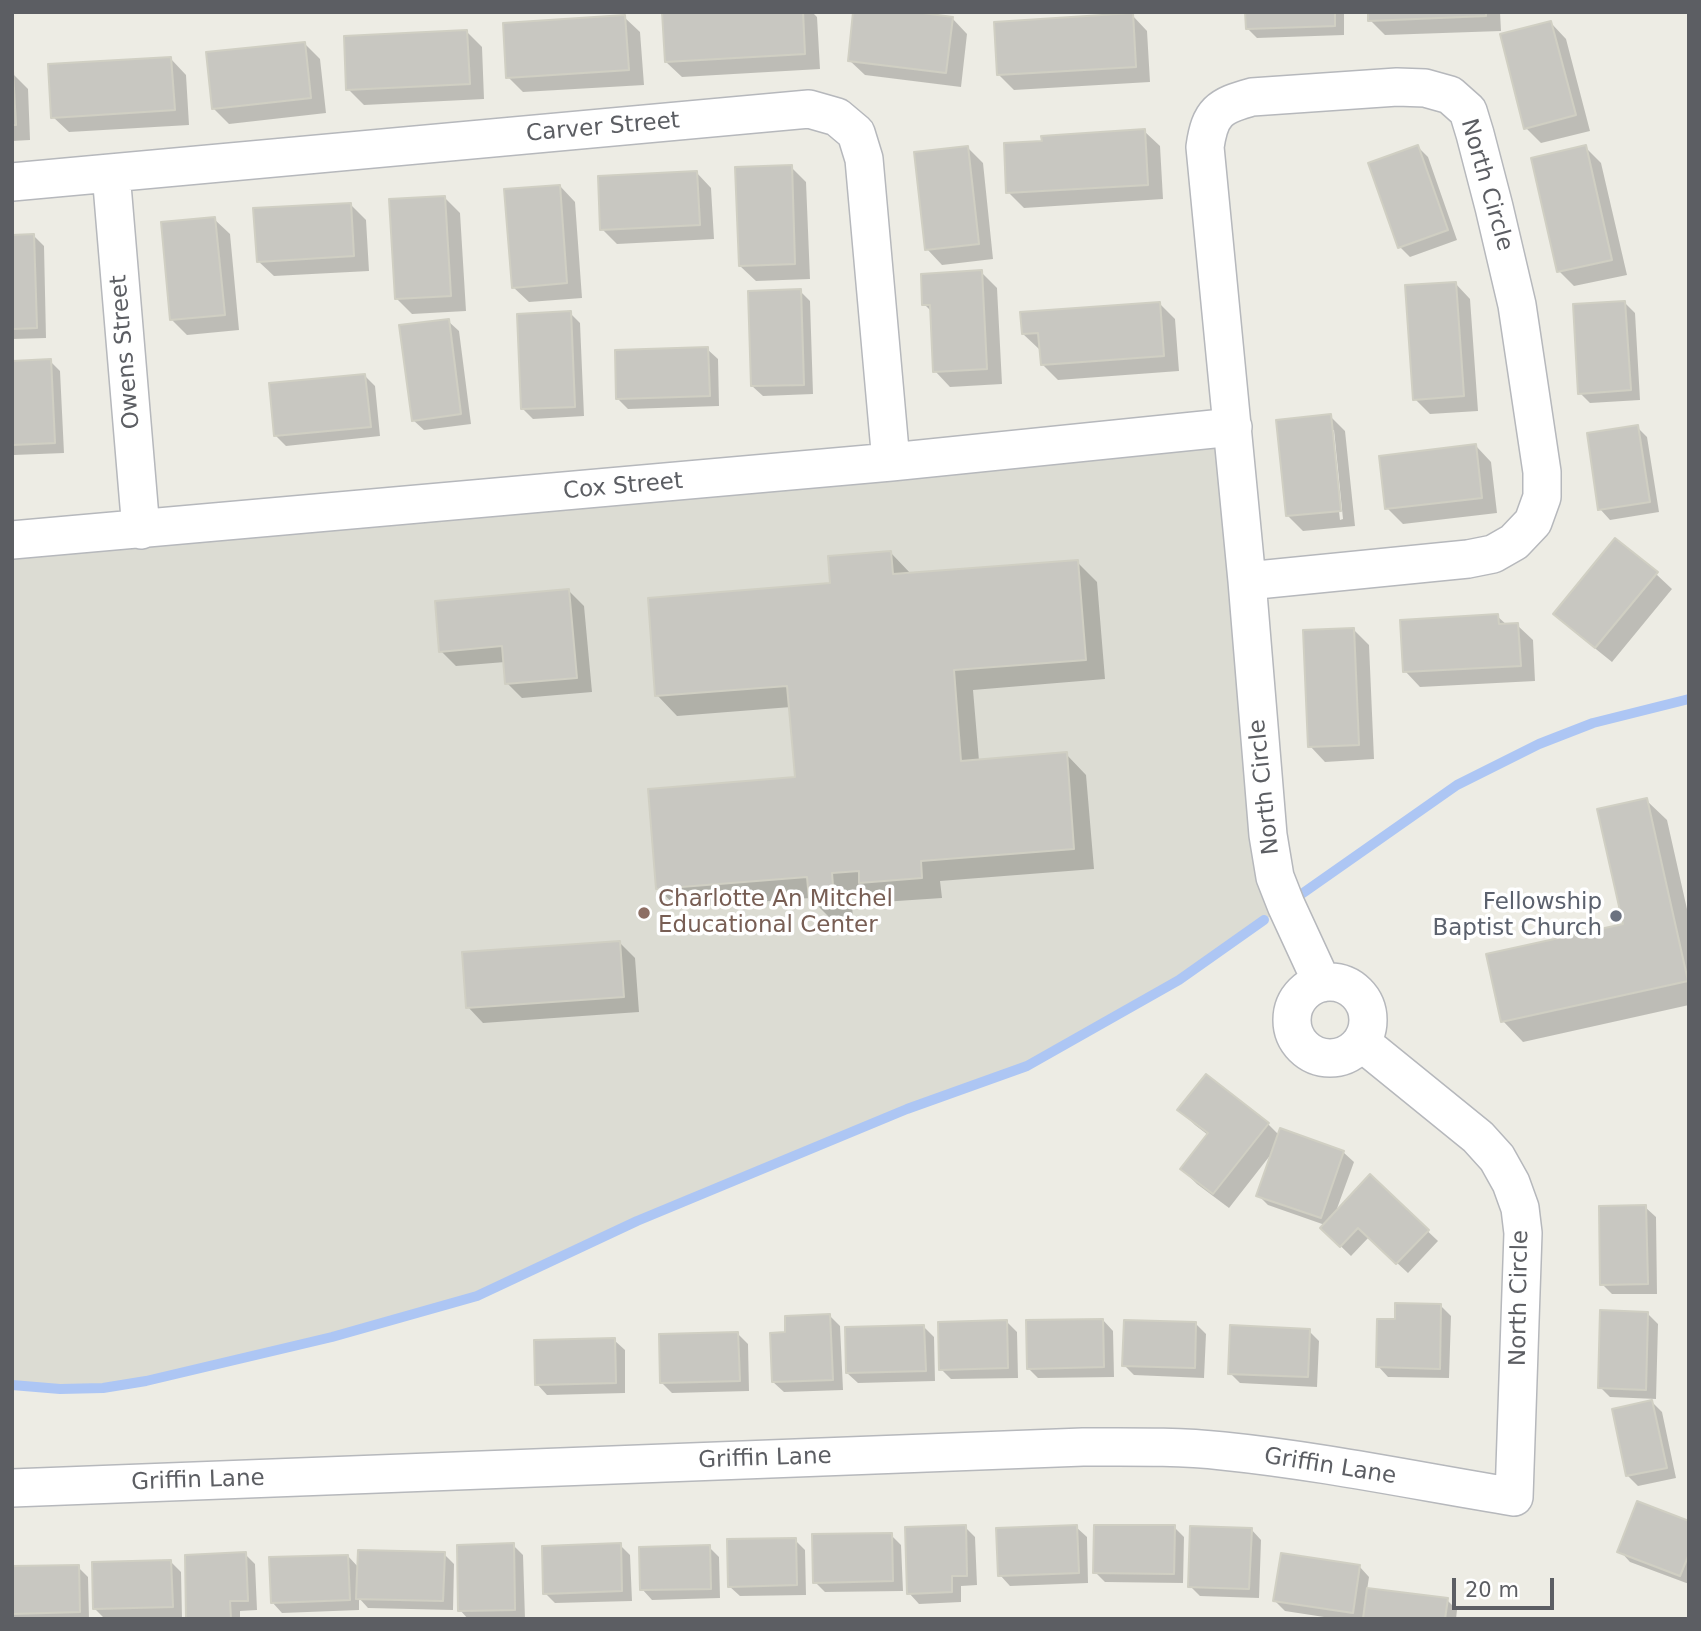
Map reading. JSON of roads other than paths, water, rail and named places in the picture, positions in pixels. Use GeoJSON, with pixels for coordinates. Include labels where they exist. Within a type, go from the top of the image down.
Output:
{"type":"FeatureCollection","features":[{"type":"Feature","properties":{"kind":"street","name":"North Circle"},"geometry":{"type":"LineString","coordinates":[[1247,581],[1468,559],[1493,554],[1514,542],[1533,522],[1542,497],[1542,472],[1517,305],[1508,260],[1468,111],[1450,95],[1425,88],[1397,87],[1252,97],[1218,110],[1208,127],[1205,147],[1233,427],[1268,835],[1275,877],[1322,983]]}},
{"type":"Feature","properties":{"kind":"street","name":"Carver Street"},"geometry":{"type":"LineString","coordinates":[[12,182],[809,108],[836,117],[856,133],[864,159],[891,462]]}},
{"type":"Feature","properties":{"kind":"street","name":"Owens Street"},"geometry":{"type":"LineString","coordinates":[[111,173],[141,530]]}},
{"type":"Feature","properties":{"kind":"street","name":"Cox Street"},"geometry":{"type":"LineString","coordinates":[[12,540],[891,462],[1233,427]]}},
{"type":"Feature","properties":{"kind":"street"},"geometry":{"type":"LineString","coordinates":[[1334,982],[1347,986],[1357,994],[1368,1017],[1361,1042],[1353,1051],[1330,1058],[1307,1051],[1293,1032],[1293,1008],[1300,996],[1309,988],[1322,983],[1334,982]]}},
{"type":"Feature","properties":{"kind":"street","name":"North Circle"},"geometry":{"type":"LineString","coordinates":[[1361,1042],[1478,1137],[1497,1158],[1511,1183],[1520,1208],[1523,1233],[1514,1497]]}},
{"type":"Feature","properties":{"kind":"street","name":"Griffin Lane"},"geometry":{"type":"LineString","coordinates":[[12,1488],[1083,1447],[1153,1447],[1221,1451],[1300,1461],[1514,1497]]}},
{"type":"Feature","properties":{"kind":"waterway"},"geometry":{"type":"LineString","coordinates":[[1303,893],[1457,785],[1539,744],[1593,723],[1689,699]]}},
{"type":"Feature","properties":{"kind":"waterway"},"geometry":{"type":"LineString","coordinates":[[12,1385],[60,1389],[103,1388],[146,1381],[332,1337],[477,1296],[637,1221],[907,1109],[1027,1066],[1179,980],[1264,920]]}},
{"type":"Feature","properties":{"kind":"place","name":"Charlotte An Mitchel Educational Center"},"geometry":{"type":"Point","coordinates":[644,913]}},
{"type":"Feature","properties":{"kind":"place","name":"Fellowship Baptist Church"},"geometry":{"type":"Point","coordinates":[1616,916]}}]}
